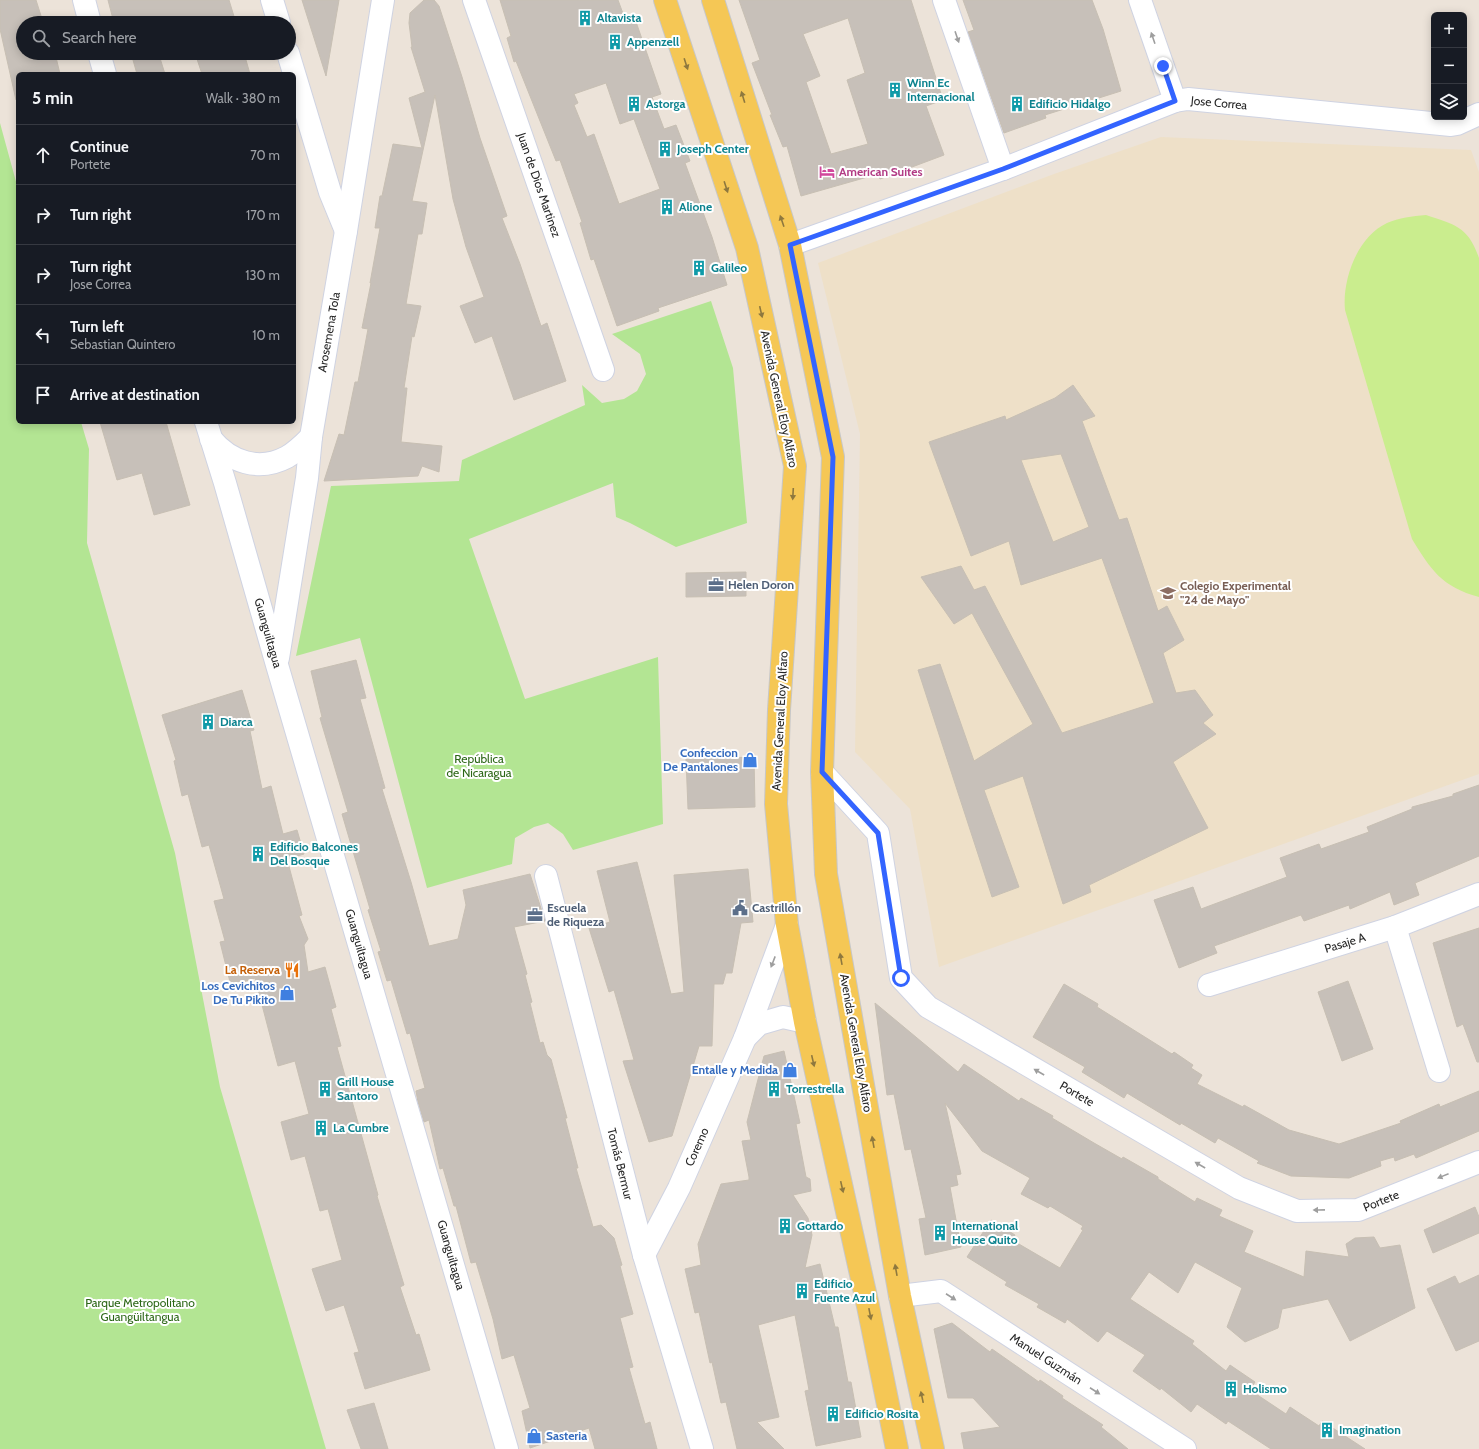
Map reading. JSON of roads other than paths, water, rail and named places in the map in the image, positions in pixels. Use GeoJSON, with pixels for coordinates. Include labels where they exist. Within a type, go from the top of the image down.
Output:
{"type":"FeatureCollection","features":[{"type":"Feature","properties":{"kind":"main road","name":"Avenida General Eloy Alfaro"},"geometry":{"type":"LineString","coordinates":[[665,0],[746,248],[795,466],[779,710],[776,804],[787,925],[805,1022],[868,1306],[897,1449]]}},
{"type":"Feature","properties":{"kind":"main road","name":"Avenida General Eloy Alfaro"},"geometry":{"type":"LineString","coordinates":[[713,0],[790,245],[833,457],[822,772],[826,874],[900,1296],[933,1449]]}},
{"type":"Feature","properties":{"kind":"street"},"geometry":{"type":"LineString","coordinates":[[84,0],[88,16]]}},
{"type":"Feature","properties":{"kind":"street"},"geometry":{"type":"LineString","coordinates":[[272,0],[276,16]]}},
{"type":"Feature","properties":{"kind":"street","name":"Arosemena Tola"},"geometry":{"type":"LineString","coordinates":[[277,665],[307,478],[311,436],[384,0]]}},
{"type":"Feature","properties":{"kind":"street","name":"Juan de Dios Martinez"},"geometry":{"type":"LineString","coordinates":[[474,0],[603,370]]}},
{"type":"Feature","properties":{"kind":"street"},"geometry":{"type":"LineString","coordinates":[[944,0],[1003,169]]}},
{"type":"Feature","properties":{"kind":"street"},"geometry":{"type":"LineString","coordinates":[[1140,0],[1175,101]]}},
{"type":"Feature","properties":{"kind":"street"},"geometry":{"type":"LineString","coordinates":[[101,60],[104,72]]}},
{"type":"Feature","properties":{"kind":"street"},"geometry":{"type":"LineString","coordinates":[[290,60],[294,72]]}},
{"type":"Feature","properties":{"kind":"street"},"geometry":{"type":"LineString","coordinates":[[296,79],[330,192],[346,231]]}},
{"type":"Feature","properties":{"kind":"street","name":"Jose Correa"},"geometry":{"type":"LineString","coordinates":[[790,245],[1003,169],[1175,101],[1188,99],[1451,125],[1457,124],[1479,114]]}},
{"type":"Feature","properties":{"kind":"street","name":"Guanguiltagua"},"geometry":{"type":"LineString","coordinates":[[208,431],[224,453],[241,461],[257,464],[272,462],[286,457],[299,448],[311,436]]}},
{"type":"Feature","properties":{"kind":"street","name":"Guanguiltagua"},"geometry":{"type":"LineString","coordinates":[[208,431],[225,483],[277,665],[508,1449]]}},
{"type":"Feature","properties":{"kind":"street","name":"Portete"},"geometry":{"type":"LineString","coordinates":[[822,772],[878,833],[901,978],[928,1007],[1239,1188],[1298,1211],[1358,1210],[1479,1162]]}},
{"type":"Feature","properties":{"kind":"street","name":"Tomás Bermur"},"geometry":{"type":"LineString","coordinates":[[546,876],[644,1255],[702,1449]]}},
{"type":"Feature","properties":{"kind":"street","name":"Pasaje A"},"geometry":{"type":"LineString","coordinates":[[1209,985],[1394,927],[1479,894]]}},
{"type":"Feature","properties":{"kind":"street","name":"Coremo"},"geometry":{"type":"LineString","coordinates":[[644,1255],[679,1188],[745,1038],[787,925]]}},
{"type":"Feature","properties":{"kind":"street"},"geometry":{"type":"LineString","coordinates":[[1394,927],[1439,1071]]}},
{"type":"Feature","properties":{"kind":"street","name":"Coremo"},"geometry":{"type":"LineString","coordinates":[[745,1038],[759,1024],[783,1017],[805,1022]]}},
{"type":"Feature","properties":{"kind":"street","name":"Manuel Guzmán"},"geometry":{"type":"LineString","coordinates":[[900,1296],[941,1291],[1185,1449]]}},
{"type":"Feature","properties":{"kind":"place","name":"Altavista"},"geometry":{"type":"Point","coordinates":[585,18]}},
{"type":"Feature","properties":{"kind":"place","name":"Appenzell"},"geometry":{"type":"Point","coordinates":[615,42]}},
{"type":"Feature","properties":{"kind":"place","name":"Winn Ec Internacional"},"geometry":{"type":"Point","coordinates":[895,90]}},
{"type":"Feature","properties":{"kind":"place","name":"Astorga"},"geometry":{"type":"Point","coordinates":[634,104]}},
{"type":"Feature","properties":{"kind":"place","name":"Edificio Hidalgo"},"geometry":{"type":"Point","coordinates":[1017,104]}},
{"type":"Feature","properties":{"kind":"place","name":"Joseph Center"},"geometry":{"type":"Point","coordinates":[665,149]}},
{"type":"Feature","properties":{"kind":"place","name":"American Suites"},"geometry":{"type":"Point","coordinates":[827,172]}},
{"type":"Feature","properties":{"kind":"place","name":"Alione"},"geometry":{"type":"Point","coordinates":[667,207]}},
{"type":"Feature","properties":{"kind":"place","name":"Galileo"},"geometry":{"type":"Point","coordinates":[699,268]}},
{"type":"Feature","properties":{"kind":"place","name":"Helen Doron"},"geometry":{"type":"Point","coordinates":[716,585]}},
{"type":"Feature","properties":{"kind":"place","name":"Colegio Experimental \"24 de Mayo\""},"geometry":{"type":"Point","coordinates":[1168,593]}},
{"type":"Feature","properties":{"kind":"place","name":"Diarca"},"geometry":{"type":"Point","coordinates":[208,722]}},
{"type":"Feature","properties":{"kind":"place","name":"Confeccion De Pantalones"},"geometry":{"type":"Point","coordinates":[750,760]}},
{"type":"Feature","properties":{"kind":"place","name":"Edificio Balcones Del Bosque"},"geometry":{"type":"Point","coordinates":[258,854]}},
{"type":"Feature","properties":{"kind":"place","name":"Castrillón"},"geometry":{"type":"Point","coordinates":[740,908]}},
{"type":"Feature","properties":{"kind":"place","name":"Escuela de Riqueza"},"geometry":{"type":"Point","coordinates":[535,915]}},
{"type":"Feature","properties":{"kind":"place","name":"La Reserva"},"geometry":{"type":"Point","coordinates":[292,970]}},
{"type":"Feature","properties":{"kind":"place","name":"Los Cevichitos De Tu Pikito"},"geometry":{"type":"Point","coordinates":[287,993]}},
{"type":"Feature","properties":{"kind":"place","name":"Entalle y Medida"},"geometry":{"type":"Point","coordinates":[790,1070]}},
{"type":"Feature","properties":{"kind":"place","name":"Grill House Santoro"},"geometry":{"type":"Point","coordinates":[325,1089]}},
{"type":"Feature","properties":{"kind":"place","name":"Torrestrella"},"geometry":{"type":"Point","coordinates":[774,1089]}},
{"type":"Feature","properties":{"kind":"place","name":"La Cumbre"},"geometry":{"type":"Point","coordinates":[321,1128]}},
{"type":"Feature","properties":{"kind":"place","name":"Gottardo"},"geometry":{"type":"Point","coordinates":[785,1226]}},
{"type":"Feature","properties":{"kind":"place","name":"International House Quito"},"geometry":{"type":"Point","coordinates":[940,1233]}},
{"type":"Feature","properties":{"kind":"place","name":"Edificio Fuente Azul"},"geometry":{"type":"Point","coordinates":[802,1291]}},
{"type":"Feature","properties":{"kind":"place","name":"Holismo"},"geometry":{"type":"Point","coordinates":[1231,1389]}},
{"type":"Feature","properties":{"kind":"place","name":"Edificio Rosita"},"geometry":{"type":"Point","coordinates":[833,1414]}},
{"type":"Feature","properties":{"kind":"place","name":"Imagination"},"geometry":{"type":"Point","coordinates":[1327,1430]}},
{"type":"Feature","properties":{"kind":"place","name":"Sasteria"},"geometry":{"type":"Point","coordinates":[534,1436]}},
{"type":"Feature","properties":{"kind":"park label","name":"República de Nicaragua"},"geometry":{"type":"Point","coordinates":[479,766]}},
{"type":"Feature","properties":{"kind":"park label","name":"Parque Metropolitano Guangüiltangua"},"geometry":{"type":"Point","coordinates":[140,1310]}}]}
